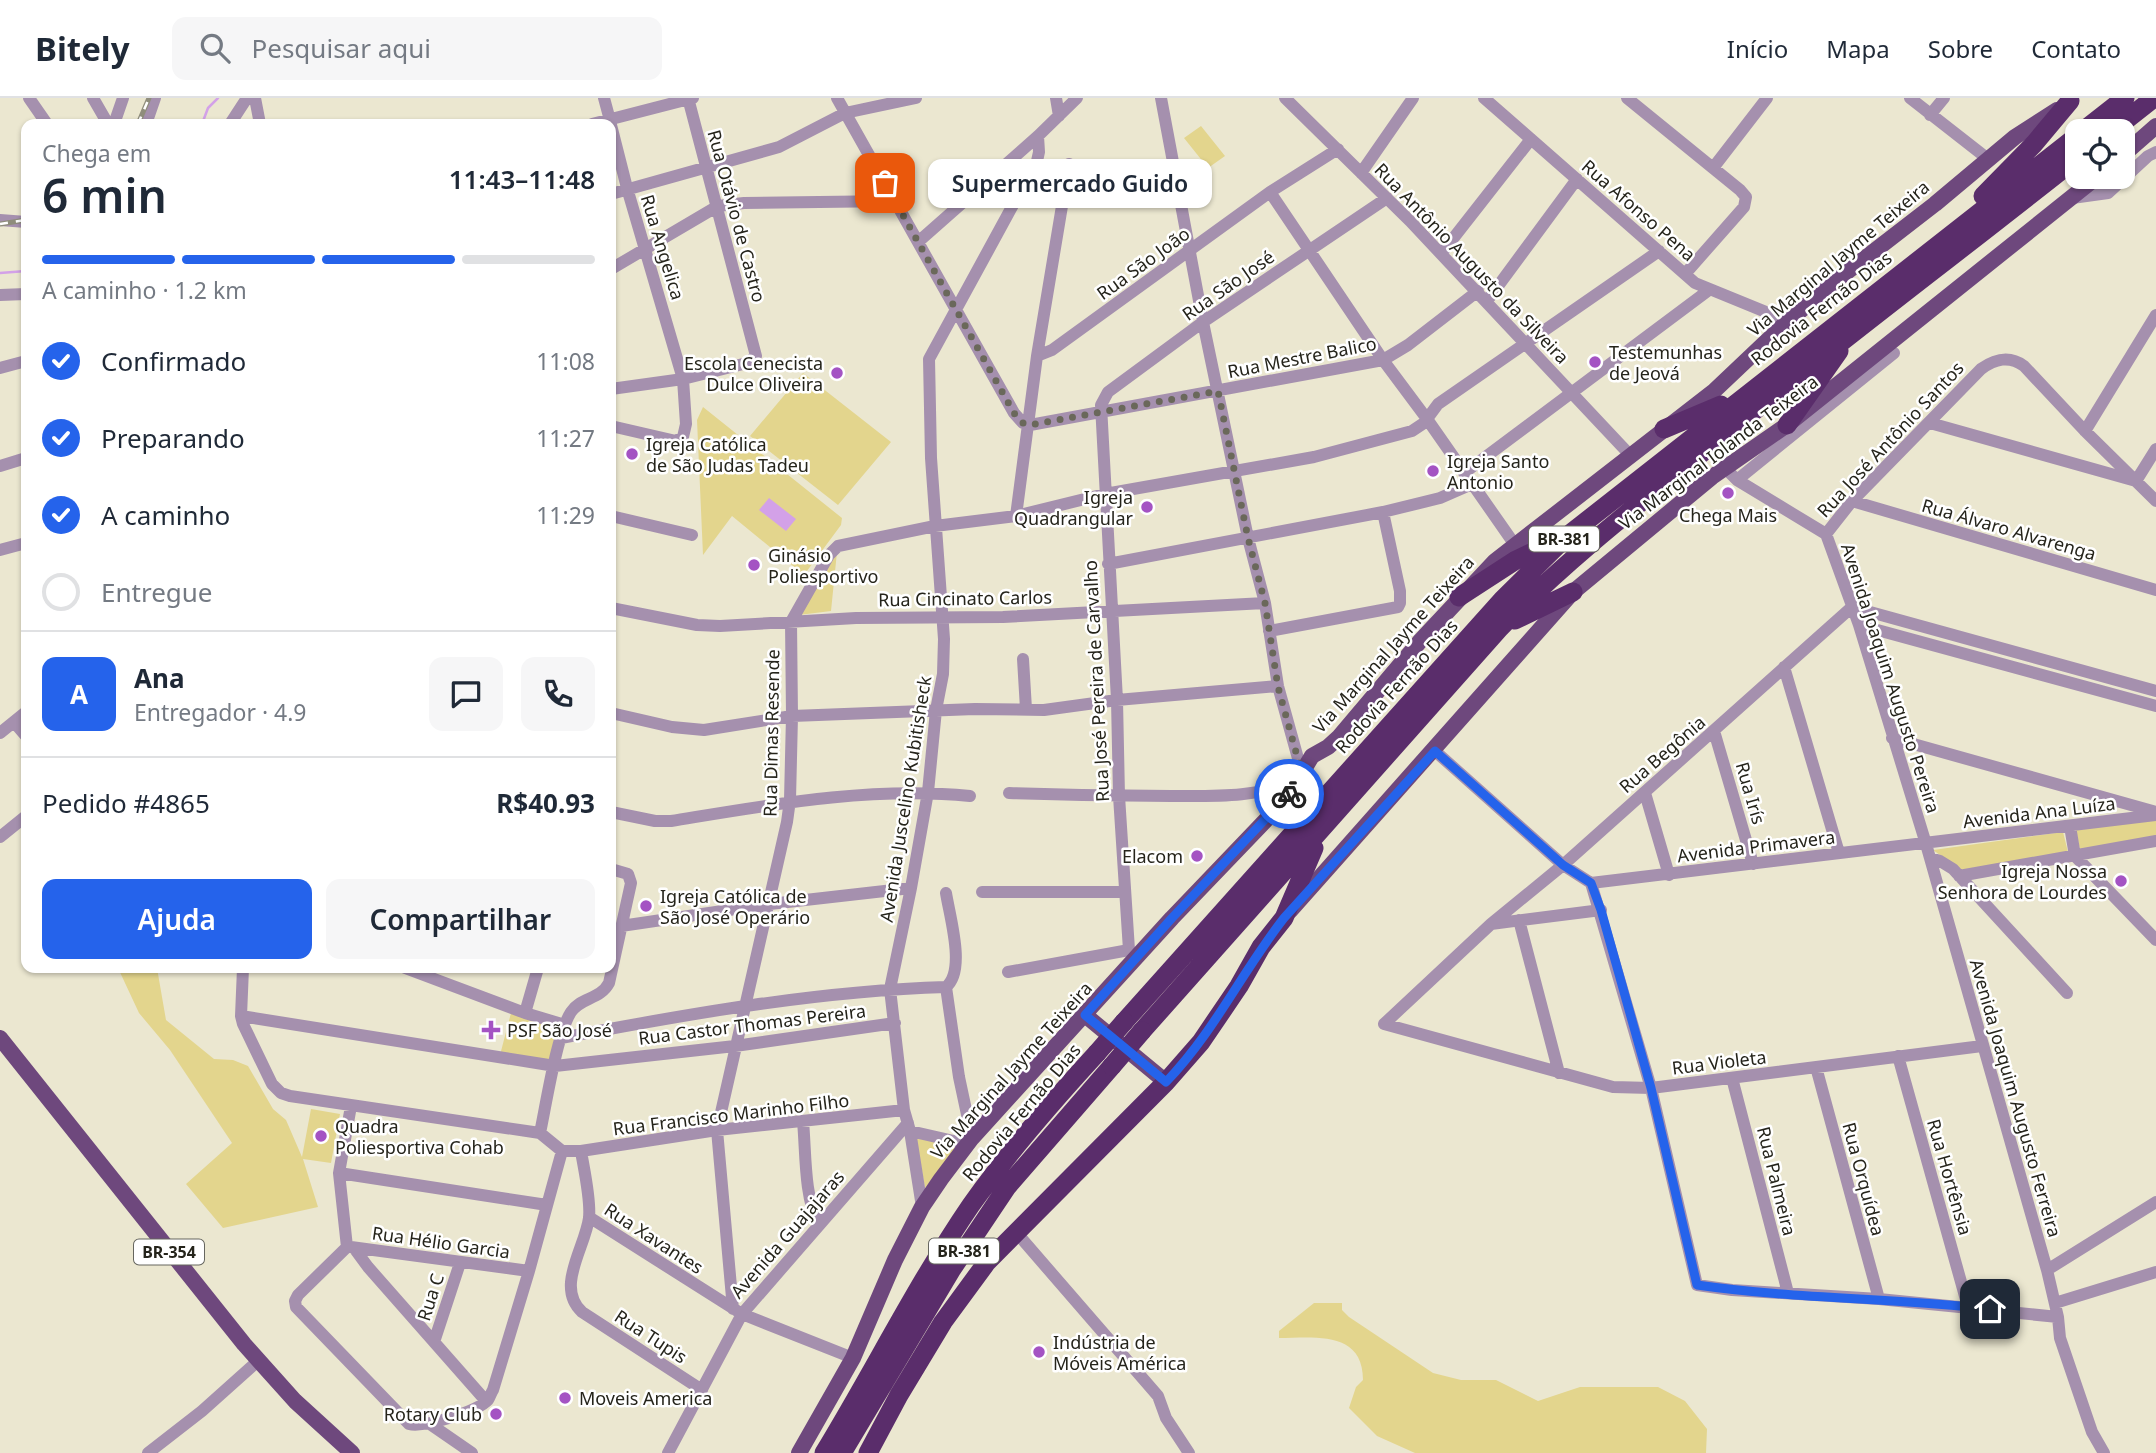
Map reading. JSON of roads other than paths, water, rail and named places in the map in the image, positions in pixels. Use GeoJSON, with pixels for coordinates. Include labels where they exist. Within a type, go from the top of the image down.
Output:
{"type":"FeatureCollection","features":[{"type":"Feature","properties":{"kind":"highway"},"geometry":{"type":"LineString","coordinates":[[2098,119],[2125,98]]}},
{"type":"Feature","properties":{"kind":"highway"},"geometry":{"type":"LineString","coordinates":[[2127,119],[2154,98]]}},
{"type":"Feature","properties":{"kind":"highway"},"geometry":{"type":"LineString","coordinates":[[1956,230],[1984,195],[2034,145],[2072,100]]}},
{"type":"Feature","properties":{"kind":"highway","name":"Rodovia Fernão Dias"},"geometry":{"type":"LineString","coordinates":[[824,1453],[870,1378],[931,1268],[971,1206],[1012,1150],[1502,600],[1566,537],[2065,144]]}},
{"type":"Feature","properties":{"kind":"highway","name":"Rodovia Fernão Dias"},"geometry":{"type":"LineString","coordinates":[[842,1453],[952,1269],[1007,1186],[1499,629],[1595,539],[2065,167]]}},
{"type":"Feature","properties":{"kind":"highway"},"geometry":{"type":"LineString","coordinates":[[1787,425],[1850,335]]}},
{"type":"Feature","properties":{"kind":"highway"},"geometry":{"type":"LineString","coordinates":[[1664,429],[1744,395]]}},
{"type":"Feature","properties":{"kind":"highway"},"geometry":{"type":"LineString","coordinates":[[1459,597],[1516,560],[1566,537]]}},
{"type":"Feature","properties":{"kind":"highway"},"geometry":{"type":"LineString","coordinates":[[1499,629],[1573,592]]}},
{"type":"Feature","properties":{"kind":"highway"},"geometry":{"type":"LineString","coordinates":[[868,1453],[899,1395],[959,1297],[1015,1231],[1166,1082],[1201,1042],[1239,986],[1261,947],[1284,918],[1309,855],[1336,815]]}},
{"type":"Feature","properties":{"kind":"highway"},"geometry":{"type":"LineString","coordinates":[[856,1453],[899,1395]]}},
{"type":"Feature","properties":{"kind":"main road","name":"Via Marginal Jayme Teixeira"},"geometry":{"type":"LineString","coordinates":[[799,1453],[853,1358],[895,1259],[922,1207],[970,1141],[1298,781],[1312,756],[1339,737],[1459,597],[1515,545],[1714,391],[1788,321],[2015,137],[2072,100]]}},
{"type":"Feature","properties":{"kind":"main road"},"geometry":{"type":"LineString","coordinates":[[2135,144],[2156,126]]}},
{"type":"Feature","properties":{"kind":"main road","name":"Via Marginal Iolanda Teixeira"},"geometry":{"type":"LineString","coordinates":[[1284,918],[1435,751],[1573,592],[1725,468],[1787,425],[2083,189]]}},
{"type":"Feature","properties":{"kind":"main road"},"geometry":{"type":"LineString","coordinates":[[1085,1015],[1166,1082]]}},
{"type":"Feature","properties":{"kind":"main road","name":"BR-354"},"geometry":{"type":"LineString","coordinates":[[0,1038],[168,1251],[259,1360],[295,1401],[352,1453]]}},
{"type":"Feature","properties":{"kind":"street"},"geometry":{"type":"LineString","coordinates":[[29,98],[44,119]]}},
{"type":"Feature","properties":{"kind":"street"},"geometry":{"type":"LineString","coordinates":[[93,98],[105,119]]}},
{"type":"Feature","properties":{"kind":"street"},"geometry":{"type":"LineString","coordinates":[[116,119],[123,98]]}},
{"type":"Feature","properties":{"kind":"street"},"geometry":{"type":"LineString","coordinates":[[148,119],[155,98]]}},
{"type":"Feature","properties":{"kind":"street"},"geometry":{"type":"LineString","coordinates":[[233,119],[247,98]]}},
{"type":"Feature","properties":{"kind":"street"},"geometry":{"type":"LineString","coordinates":[[255,98],[259,119]]}},
{"type":"Feature","properties":{"kind":"street","name":"Rua Angelica"},"geometry":{"type":"LineString","coordinates":[[604,98],[609,119]]}},
{"type":"Feature","properties":{"kind":"street"},"geometry":{"type":"LineString","coordinates":[[616,121],[690,98]]}},
{"type":"Feature","properties":{"kind":"street","name":"Rua Otávio de Castro"},"geometry":{"type":"LineString","coordinates":[[683,379],[753,360],[756,354],[718,206],[705,167],[690,98]]}},
{"type":"Feature","properties":{"kind":"street"},"geometry":{"type":"LineString","coordinates":[[837,98],[1014,413],[1023,423],[1030,425]]}},
{"type":"Feature","properties":{"kind":"street"},"geometry":{"type":"LineString","coordinates":[[616,192],[779,147],[845,113],[916,98]]}},
{"type":"Feature","properties":{"kind":"street"},"geometry":{"type":"LineString","coordinates":[[1056,98],[1059,116]]}},
{"type":"Feature","properties":{"kind":"street"},"geometry":{"type":"LineString","coordinates":[[918,242],[1077,98]]}},
{"type":"Feature","properties":{"kind":"street"},"geometry":{"type":"LineString","coordinates":[[1009,793],[1228,796],[1271,789],[1298,781],[1278,687],[1265,603],[1248,538],[1203,322],[1161,98]]}},
{"type":"Feature","properties":{"kind":"street","name":"Rua Antônio Augusto da Silveira"},"geometry":{"type":"LineString","coordinates":[[1285,98],[1482,296],[1525,346],[1630,455]]}},
{"type":"Feature","properties":{"kind":"street"},"geometry":{"type":"LineString","coordinates":[[1362,173],[1413,98]]}},
{"type":"Feature","properties":{"kind":"street","name":"Rua Afonso Pena"},"geometry":{"type":"LineString","coordinates":[[1484,98],[1695,282],[1788,321]]}},
{"type":"Feature","properties":{"kind":"street"},"geometry":{"type":"LineString","coordinates":[[1627,98],[1746,197],[1744,207],[1685,274]]}},
{"type":"Feature","properties":{"kind":"street"},"geometry":{"type":"LineString","coordinates":[[1713,168],[1768,98]]}},
{"type":"Feature","properties":{"kind":"street"},"geometry":{"type":"LineString","coordinates":[[1910,98],[1988,159]]}},
{"type":"Feature","properties":{"kind":"street"},"geometry":{"type":"LineString","coordinates":[[1930,115],[1944,98]]}},
{"type":"Feature","properties":{"kind":"street","name":"Avenida Juscelino Kubitisheck"},"geometry":{"type":"LineString","coordinates":[[922,1207],[907,1121],[890,989],[928,792],[936,710],[943,674],[929,359],[1037,161],[1038,136]]}},
{"type":"Feature","properties":{"kind":"street"},"geometry":{"type":"LineString","coordinates":[[1441,254],[1531,139]]}},
{"type":"Feature","properties":{"kind":"street","name":"Rua Angelica"},"geometry":{"type":"LineString","coordinates":[[616,146],[683,379],[686,424],[685,434],[680,440],[670,441],[616,427]]}},
{"type":"Feature","properties":{"kind":"street","name":"Rua São João"},"geometry":{"type":"LineString","coordinates":[[1037,356],[1059,345],[1270,192],[1338,149]]}},
{"type":"Feature","properties":{"kind":"street"},"geometry":{"type":"LineString","coordinates":[[2073,198],[2108,193],[2151,153],[2156,152]]}},
{"type":"Feature","properties":{"kind":"street"},"geometry":{"type":"LineString","coordinates":[[1016,516],[1037,356],[1069,164]]}},
{"type":"Feature","properties":{"kind":"street","name":"Rua Mestre Balico"},"geometry":{"type":"LineString","coordinates":[[1030,425],[1383,359],[1482,296],[1577,179]]}},
{"type":"Feature","properties":{"kind":"street"},"geometry":{"type":"LineString","coordinates":[[1270,192],[1383,359],[1515,545]]}},
{"type":"Feature","properties":{"kind":"street","name":"Rua São José"},"geometry":{"type":"LineString","coordinates":[[1101,411],[1108,392],[1203,322],[1387,198]]}},
{"type":"Feature","properties":{"kind":"street"},"geometry":{"type":"LineString","coordinates":[[616,266],[718,206],[744,203],[895,201]]}},
{"type":"Feature","properties":{"kind":"street"},"geometry":{"type":"LineString","coordinates":[[0,220],[21,222]]}},
{"type":"Feature","properties":{"kind":"street"},"geometry":{"type":"LineString","coordinates":[[791,622],[834,549],[846,543],[935,526],[1016,516],[1105,494],[1314,457],[1412,431],[1420,427],[1437,404],[1525,346],[1659,251]]}},
{"type":"Feature","properties":{"kind":"street"},"geometry":{"type":"LineString","coordinates":[[1464,473],[1709,290]]}},
{"type":"Feature","properties":{"kind":"street"},"geometry":{"type":"LineString","coordinates":[[0,295],[21,294]]}},
{"type":"Feature","properties":{"kind":"street"},"geometry":{"type":"LineString","coordinates":[[2156,315],[2085,431],[2156,501]]}},
{"type":"Feature","properties":{"kind":"street"},"geometry":{"type":"LineString","coordinates":[[1737,480],[1894,353]]}},
{"type":"Feature","properties":{"kind":"street","name":"Rua José Antônio Santos"},"geometry":{"type":"LineString","coordinates":[[1826,534],[1852,501],[1980,369],[2003,359],[2020,363],[2085,431]]}},
{"type":"Feature","properties":{"kind":"street"},"geometry":{"type":"LineString","coordinates":[[0,368],[21,362]]}},
{"type":"Feature","properties":{"kind":"street"},"geometry":{"type":"LineString","coordinates":[[616,388],[683,379]]}},
{"type":"Feature","properties":{"kind":"street","name":"Rua José Pereira de Carvalho"},"geometry":{"type":"LineString","coordinates":[[1008,972],[1129,950],[1101,411]]}},
{"type":"Feature","properties":{"kind":"street"},"geometry":{"type":"LineString","coordinates":[[1930,423],[2136,481]]}},
{"type":"Feature","properties":{"kind":"street"},"geometry":{"type":"LineString","coordinates":[[2136,481],[2156,449]]}},
{"type":"Feature","properties":{"kind":"street"},"geometry":{"type":"LineString","coordinates":[[0,466],[21,460]]}},
{"type":"Feature","properties":{"kind":"street","name":"Avenida Joaquim Augusto Pereira"},"geometry":{"type":"LineString","coordinates":[[1725,468],[1737,480],[1826,534],[1859,625],[1932,864]]}},
{"type":"Feature","properties":{"kind":"street"},"geometry":{"type":"LineString","coordinates":[[1108,564],[1384,512],[1440,498],[1472,484]]}},
{"type":"Feature","properties":{"kind":"street","name":"Rua Álvaro Alvarenga"},"geometry":{"type":"LineString","coordinates":[[1852,501],[2156,590]]}},
{"type":"Feature","properties":{"kind":"street"},"geometry":{"type":"LineString","coordinates":[[1269,631],[1398,607],[1400,591],[1384,512]]}},
{"type":"Feature","properties":{"kind":"street"},"geometry":{"type":"LineString","coordinates":[[616,517],[692,535]]}},
{"type":"Feature","properties":{"kind":"street"},"geometry":{"type":"LineString","coordinates":[[0,550],[21,544]]}},
{"type":"Feature","properties":{"kind":"street","name":"Rua Cincinato Carlos"},"geometry":{"type":"LineString","coordinates":[[616,609],[697,625],[720,626],[856,618],[1003,617],[1265,603]]}},
{"type":"Feature","properties":{"kind":"street"},"geometry":{"type":"LineString","coordinates":[[1852,607],[2156,691]]}},
{"type":"Feature","properties":{"kind":"street","name":"Rua Begônia"},"geometry":{"type":"LineString","coordinates":[[1384,1024],[1490,924],[1563,865],[1852,607]]}},
{"type":"Feature","properties":{"kind":"street","name":"Rua Dimas Resende"},"geometry":{"type":"LineString","coordinates":[[737,1311],[717,1130],[790,800],[791,622]]}},
{"type":"Feature","properties":{"kind":"street"},"geometry":{"type":"LineString","coordinates":[[1859,625],[2156,706]]}},
{"type":"Feature","properties":{"kind":"street"},"geometry":{"type":"LineString","coordinates":[[1997,662],[2000,648]]}},
{"type":"Feature","properties":{"kind":"street"},"geometry":{"type":"LineString","coordinates":[[1023,659],[1026,709]]}},
{"type":"Feature","properties":{"kind":"street"},"geometry":{"type":"LineString","coordinates":[[1784,667],[1839,853]]}},
{"type":"Feature","properties":{"kind":"street"},"geometry":{"type":"LineString","coordinates":[[2084,686],[2088,672]]}},
{"type":"Feature","properties":{"kind":"street"},"geometry":{"type":"LineString","coordinates":[[616,714],[672,727],[720,729],[792,716],[936,710],[1052,710],[1117,700],[1278,687]]}},
{"type":"Feature","properties":{"kind":"street"},"geometry":{"type":"LineString","coordinates":[[0,733],[21,716]]}},
{"type":"Feature","properties":{"kind":"street"},"geometry":{"type":"LineString","coordinates":[[14,722],[21,730]]}},
{"type":"Feature","properties":{"kind":"street","name":"Rua Irís"},"geometry":{"type":"LineString","coordinates":[[1714,731],[1753,864]]}},
{"type":"Feature","properties":{"kind":"street"},"geometry":{"type":"LineString","coordinates":[[1892,738],[2156,814]]}},
{"type":"Feature","properties":{"kind":"street"},"geometry":{"type":"LineString","coordinates":[[1435,751],[1563,865],[1591,883],[1651,1088],[1697,1285],[2059,1317]]}},
{"type":"Feature","properties":{"kind":"street"},"geometry":{"type":"LineString","coordinates":[[616,813],[655,821],[671,821],[790,800],[928,792],[970,796]]}},
{"type":"Feature","properties":{"kind":"street"},"geometry":{"type":"LineString","coordinates":[[1644,793],[1669,875]]}},
{"type":"Feature","properties":{"kind":"street","name":"Avenida Ana Luíza"},"geometry":{"type":"LineString","coordinates":[[1926,844],[2156,814]]}},
{"type":"Feature","properties":{"kind":"street"},"geometry":{"type":"LineString","coordinates":[[0,837],[21,820]]}},
{"type":"Feature","properties":{"kind":"street"},"geometry":{"type":"LineString","coordinates":[[2070,826],[2075,856],[2156,940]]}},
{"type":"Feature","properties":{"kind":"street"},"geometry":{"type":"LineString","coordinates":[[1959,876],[2156,841]]}},
{"type":"Feature","properties":{"kind":"street","name":"Avenida Primavera"},"geometry":{"type":"LineString","coordinates":[[1591,883],[1926,844]]}},
{"type":"Feature","properties":{"kind":"street"},"geometry":{"type":"LineString","coordinates":[[1932,864],[1947,864],[2067,993]]}},
{"type":"Feature","properties":{"kind":"street","name":"Avenida Joaquim Augusto Ferreira"},"geometry":{"type":"LineString","coordinates":[[1932,864],[2047,1270],[2059,1317],[2060,1338],[2092,1432],[2105,1453]]}},
{"type":"Feature","properties":{"kind":"street"},"geometry":{"type":"LineString","coordinates":[[616,871],[628,874],[631,883],[616,947]]}},
{"type":"Feature","properties":{"kind":"street"},"geometry":{"type":"LineString","coordinates":[[621,926],[769,904],[911,888]]}},
{"type":"Feature","properties":{"kind":"street"},"geometry":{"type":"LineString","coordinates":[[988,892],[1124,892]]}},
{"type":"Feature","properties":{"kind":"street"},"geometry":{"type":"LineString","coordinates":[[907,1121],[970,1141],[946,987],[955,976],[957,963],[946,893]]}},
{"type":"Feature","properties":{"kind":"street"},"geometry":{"type":"LineString","coordinates":[[1490,924],[1601,910]]}},
{"type":"Feature","properties":{"kind":"street"},"geometry":{"type":"LineString","coordinates":[[1519,920],[1559,1073]]}},
{"type":"Feature","properties":{"kind":"street"},"geometry":{"type":"LineString","coordinates":[[243,973],[241,1016],[245,1029],[272,1084],[281,1093],[290,1097],[540,1133],[562,1152],[493,1390],[486,1401],[430,1424],[412,1425],[296,1307],[298,1295],[351,1247]]}},
{"type":"Feature","properties":{"kind":"street"},"geometry":{"type":"LineString","coordinates":[[418,973],[525,1013],[563,1032],[890,989],[946,987]]}},
{"type":"Feature","properties":{"kind":"street"},"geometry":{"type":"LineString","coordinates":[[525,1013],[537,973]]}},
{"type":"Feature","properties":{"kind":"street"},"geometry":{"type":"LineString","coordinates":[[540,1133],[563,1032],[578,1005],[596,998],[606,989],[610,973]]}},
{"type":"Feature","properties":{"kind":"street","name":"Rua Castor Thomas Pereira"},"geometry":{"type":"LineString","coordinates":[[241,1016],[555,1066],[735,1046],[895,1023]]}},
{"type":"Feature","properties":{"kind":"street","name":"Rua Violeta"},"geometry":{"type":"LineString","coordinates":[[1384,1024],[1613,1087],[1651,1088],[1982,1046]]}},
{"type":"Feature","properties":{"kind":"street","name":"Rua Hortênsia"},"geometry":{"type":"LineString","coordinates":[[1898,1056],[1968,1307]]}},
{"type":"Feature","properties":{"kind":"street","name":"Rua Orquídea"},"geometry":{"type":"LineString","coordinates":[[1816,1068],[1878,1299]]}},
{"type":"Feature","properties":{"kind":"street","name":"Rua Palmeira"},"geometry":{"type":"LineString","coordinates":[[1732,1078],[1788,1293]]}},
{"type":"Feature","properties":{"kind":"street"},"geometry":{"type":"LineString","coordinates":[[351,1106],[339,1172],[351,1247],[486,1401]]}},
{"type":"Feature","properties":{"kind":"street"},"geometry":{"type":"LineString","coordinates":[[803,1121],[810,1198],[818,1224]]}},
{"type":"Feature","properties":{"kind":"street","name":"Rua Francisco Marinho Filho"},"geometry":{"type":"LineString","coordinates":[[562,1152],[803,1121],[907,1121]]}},
{"type":"Feature","properties":{"kind":"street","name":"Avenida Guajajaras"},"geometry":{"type":"LineString","coordinates":[[668,1453],[702,1390],[737,1311],[818,1224],[907,1121]]}},
{"type":"Feature","properties":{"kind":"street"},"geometry":{"type":"LineString","coordinates":[[582,1151],[589,1216]]}},
{"type":"Feature","properties":{"kind":"street"},"geometry":{"type":"LineString","coordinates":[[339,1172],[548,1205]]}},
{"type":"Feature","properties":{"kind":"street"},"geometry":{"type":"LineString","coordinates":[[2047,1270],[2156,1202]]}},
{"type":"Feature","properties":{"kind":"street","name":"Rua Xavantes"},"geometry":{"type":"LineString","coordinates":[[589,1216],[737,1311],[853,1358]]}},
{"type":"Feature","properties":{"kind":"street","name":"Rua Tupis"},"geometry":{"type":"LineString","coordinates":[[589,1216],[570,1290],[573,1303],[582,1312],[702,1390]]}},
{"type":"Feature","properties":{"kind":"street"},"geometry":{"type":"LineString","coordinates":[[1015,1231],[1158,1396],[1166,1418],[1189,1453]]}},
{"type":"Feature","properties":{"kind":"street","name":"Rua Hélio Garcia"},"geometry":{"type":"LineString","coordinates":[[351,1247],[529,1271]]}},
{"type":"Feature","properties":{"kind":"street","name":"Rua C"},"geometry":{"type":"LineString","coordinates":[[434,1342],[460,1263]]}},
{"type":"Feature","properties":{"kind":"street"},"geometry":{"type":"LineString","coordinates":[[2055,1303],[2156,1272]]}},
{"type":"Feature","properties":{"kind":"street"},"geometry":{"type":"LineString","coordinates":[[148,1453],[259,1360]]}},
{"type":"Feature","properties":{"kind":"street"},"geometry":{"type":"LineString","coordinates":[[430,1424],[472,1453]]}},
{"type":"Feature","properties":{"kind":"street"},"geometry":{"type":"LineString","coordinates":[[1179,1436],[1197,1453]]}},
{"type":"Feature","properties":{"kind":"waterway"},"geometry":{"type":"LineString","coordinates":[[204,119],[208,108],[218,98]]}},
{"type":"Feature","properties":{"kind":"waterway"},"geometry":{"type":"LineString","coordinates":[[0,273],[21,271]]}},
{"type":"Feature","properties":{"kind":"railway"},"geometry":{"type":"LineString","coordinates":[[140,119],[149,98]]}},
{"type":"Feature","properties":{"kind":"railway"},"geometry":{"type":"LineString","coordinates":[[0,224],[21,221]]}},
{"type":"Feature","properties":{"kind":"place","name":"Supermercado Guido"},"geometry":{"type":"Point","coordinates":[885,183]}},
{"type":"Feature","properties":{"kind":"place","name":"Testemunhas de Jeová"},"geometry":{"type":"Point","coordinates":[1595,362]}},
{"type":"Feature","properties":{"kind":"place","name":"Escola Cenecista Dulce Oliveira"},"geometry":{"type":"Point","coordinates":[837,373]}},
{"type":"Feature","properties":{"kind":"place","name":"Igreja Católica de São Judas Tadeu"},"geometry":{"type":"Point","coordinates":[632,454]}},
{"type":"Feature","properties":{"kind":"place","name":"Igreja Santo Antonio"},"geometry":{"type":"Point","coordinates":[1433,471]}},
{"type":"Feature","properties":{"kind":"place","name":"Chega Mais"},"geometry":{"type":"Point","coordinates":[1728,493]}},
{"type":"Feature","properties":{"kind":"place","name":"Igreja Quadrangular"},"geometry":{"type":"Point","coordinates":[1147,507]}},
{"type":"Feature","properties":{"kind":"place","name":"Ginásio Poliesportivo"},"geometry":{"type":"Point","coordinates":[754,565]}},
{"type":"Feature","properties":{"kind":"place","name":"Elacom"},"geometry":{"type":"Point","coordinates":[1197,856]}},
{"type":"Feature","properties":{"kind":"place","name":"Igreja Nossa Senhora de Lourdes"},"geometry":{"type":"Point","coordinates":[2121,881]}},
{"type":"Feature","properties":{"kind":"place","name":"Igreja Católica de São José Operário"},"geometry":{"type":"Point","coordinates":[646,906]}},
{"type":"Feature","properties":{"kind":"place","name":"PSF São José"},"geometry":{"type":"Point","coordinates":[491,1030]}},
{"type":"Feature","properties":{"kind":"place","name":"Quadra Poliesportiva Cohab"},"geometry":{"type":"Point","coordinates":[321,1136]}},
{"type":"Feature","properties":{"kind":"place","name":"Indústria de Móveis América"},"geometry":{"type":"Point","coordinates":[1039,1352]}},
{"type":"Feature","properties":{"kind":"place","name":"Moveis America"},"geometry":{"type":"Point","coordinates":[565,1398]}},
{"type":"Feature","properties":{"kind":"place","name":"Rotary Club"},"geometry":{"type":"Point","coordinates":[496,1414]}}]}
